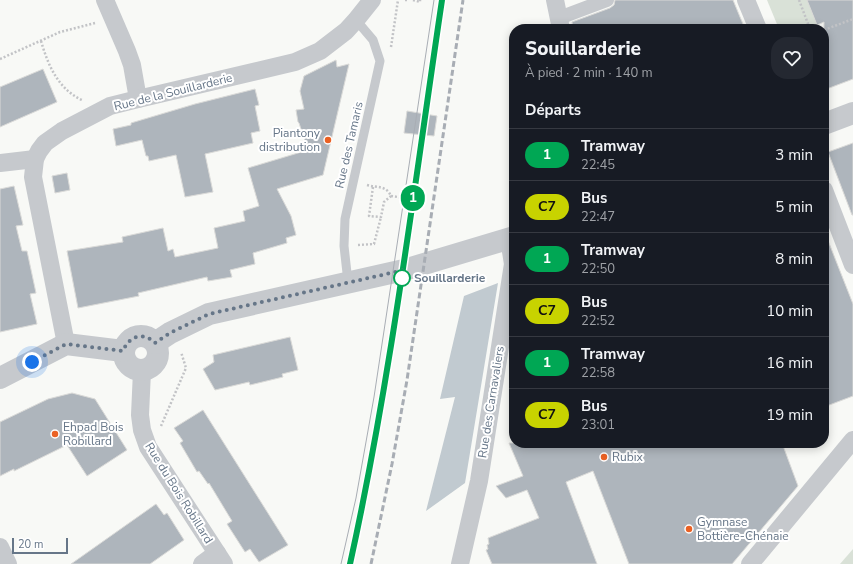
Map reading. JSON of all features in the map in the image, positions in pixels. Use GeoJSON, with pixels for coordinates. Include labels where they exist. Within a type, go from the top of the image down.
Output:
{"type":"FeatureCollection","features":[{"type":"Feature","properties":{"kind":"street"},"geometry":{"type":"LineString","coordinates":[[105,0],[132,65],[138,99]]}},
{"type":"Feature","properties":{"kind":"street","name":"Rue de la Souillarderie"},"geometry":{"type":"LineString","coordinates":[[66,344],[33,177],[35,159],[45,143],[62,131],[110,106],[294,62],[320,51],[346,31],[372,0]]}},
{"type":"Feature","properties":{"kind":"street"},"geometry":{"type":"LineString","coordinates":[[555,0],[560,24],[607,0]]}},
{"type":"Feature","properties":{"kind":"street"},"geometry":{"type":"LineString","coordinates":[[746,0],[756,24]]}},
{"type":"Feature","properties":{"kind":"street"},"geometry":{"type":"LineString","coordinates":[[829,122],[853,113]]}},
{"type":"Feature","properties":{"kind":"street"},"geometry":{"type":"LineString","coordinates":[[0,162],[35,159]]}},
{"type":"Feature","properties":{"kind":"street"},"geometry":{"type":"LineString","coordinates":[[829,203],[853,265]]}},
{"type":"Feature","properties":{"kind":"street"},"geometry":{"type":"LineString","coordinates":[[155,343],[170,333],[209,314],[404,270],[509,239]]}},
{"type":"Feature","properties":{"kind":"street","name":"Rue des Carnavaliers"},"geometry":{"type":"LineString","coordinates":[[460,564],[479,481],[509,290]]}},
{"type":"Feature","properties":{"kind":"street"},"geometry":{"type":"LineString","coordinates":[[134,337],[146,337],[155,343],[158,358],[152,367],[142,371],[132,368],[125,361],[123,351],[129,341],[134,337]]}},
{"type":"Feature","properties":{"kind":"street"},"geometry":{"type":"LineString","coordinates":[[0,378],[66,344],[123,351]]}},
{"type":"Feature","properties":{"kind":"street","name":"Rue du Bois Robillard"},"geometry":{"type":"LineString","coordinates":[[142,371],[140,415],[142,430],[148,447],[220,559]]}},
{"type":"Feature","properties":{"kind":"street"},"geometry":{"type":"LineString","coordinates":[[750,564],[853,440]]}},
{"type":"Feature","properties":{"kind":"street"},"geometry":{"type":"LineString","coordinates":[[0,547],[8,564]]}},
{"type":"Feature","properties":{"kind":"street"},"geometry":{"type":"LineString","coordinates":[[202,564],[220,559]]}},
{"type":"Feature","properties":{"kind":"lane","name":"Rue des Tamaris"},"geometry":{"type":"LineString","coordinates":[[348,282],[344,246],[345,219],[380,61],[374,40],[356,20]]}},
{"type":"Feature","properties":{"kind":"path"},"geometry":{"type":"LineString","coordinates":[[413,0],[420,2],[420,0]]}},
{"type":"Feature","properties":{"kind":"path"},"geometry":{"type":"LineString","coordinates":[[799,0],[808,24]]}},
{"type":"Feature","properties":{"kind":"path"},"geometry":{"type":"LineString","coordinates":[[0,59],[41,41],[81,26],[113,18]]}},
{"type":"Feature","properties":{"kind":"path"},"geometry":{"type":"LineString","coordinates":[[829,28],[853,18]]}},
{"type":"Feature","properties":{"kind":"path"},"geometry":{"type":"LineString","coordinates":[[41,41],[45,55],[58,81],[67,91],[82,100],[88,97]]}},
{"type":"Feature","properties":{"kind":"path"},"geometry":{"type":"LineString","coordinates":[[362,184],[374,187],[384,187],[390,196],[418,200]]}},
{"type":"Feature","properties":{"kind":"path"},"geometry":{"type":"LineString","coordinates":[[374,187],[369,216],[381,217]]}},
{"type":"Feature","properties":{"kind":"path"},"geometry":{"type":"LineString","coordinates":[[344,246],[374,244],[384,202],[390,196]]}},
{"type":"Feature","properties":{"kind":"path"},"geometry":{"type":"LineString","coordinates":[[158,429],[161,426],[186,368],[182,352]]}},
{"type":"Feature","properties":{"kind":"shaded area"},"geometry":{"type":"Polygon","coordinates":[[[767,0],[807,0],[817,24],[777,24],[767,0]]]}},
{"type":"Feature","properties":{"kind":"shaded area"},"geometry":{"type":"Polygon","coordinates":[[[498,283],[465,483],[426,511],[455,397],[440,399],[464,296],[498,283]]]}},
{"type":"Feature","properties":{"kind":"shaded area"},"geometry":{"type":"Polygon","coordinates":[[[853,549],[853,564],[840,564],[853,549]]]}},
{"type":"Feature","properties":{"kind":"building"},"geometry":{"type":"Polygon","coordinates":[[[615,0],[733,0],[743,24],[572,24],[572,22],[610,8],[614,5],[615,0]]]}},
{"type":"Feature","properties":{"kind":"building"},"geometry":{"type":"Polygon","coordinates":[[[807,0],[853,0],[853,79],[829,88],[829,24],[824,24],[824,22],[817,24],[807,0]]]}},
{"type":"Feature","properties":{"kind":"building"},"geometry":{"type":"Polygon","coordinates":[[[336,60],[337,67],[349,64],[323,175],[277,189],[291,216],[296,235],[286,238],[287,243],[253,253],[255,264],[230,270],[232,277],[208,281],[207,277],[138,293],[139,296],[78,308],[67,251],[123,242],[122,237],[163,228],[168,251],[173,249],[175,257],[218,248],[214,228],[245,221],[243,211],[259,206],[248,168],[308,150],[298,122],[296,110],[304,109],[300,91],[304,76],[336,60]]]}},
{"type":"Feature","properties":{"kind":"building"},"geometry":{"type":"Polygon","coordinates":[[[43,69],[57,102],[0,127],[0,87],[43,69]]]}},
{"type":"Feature","properties":{"kind":"building"},"geometry":{"type":"Polygon","coordinates":[[[255,89],[259,105],[255,106],[260,131],[251,133],[253,143],[205,154],[213,192],[185,197],[176,155],[149,161],[148,156],[146,156],[142,140],[116,146],[113,129],[131,125],[131,123],[195,104],[255,89]]]}},
{"type":"Feature","properties":{"kind":"building"},"geometry":{"type":"Polygon","coordinates":[[[407,111],[437,116],[434,136],[404,133],[407,111]]]}},
{"type":"Feature","properties":{"kind":"building"},"geometry":{"type":"Polygon","coordinates":[[[853,143],[853,215],[829,155],[829,152],[853,143]]]}},
{"type":"Feature","properties":{"kind":"building"},"geometry":{"type":"Polygon","coordinates":[[[67,173],[70,190],[55,193],[52,176],[67,173]]]}},
{"type":"Feature","properties":{"kind":"building"},"geometry":{"type":"Polygon","coordinates":[[[14,186],[23,225],[16,226],[22,251],[27,251],[36,293],[30,294],[37,324],[0,332],[0,189],[14,186]]]}},
{"type":"Feature","properties":{"kind":"building"},"geometry":{"type":"Polygon","coordinates":[[[829,243],[853,304],[853,396],[829,405],[829,243]]]}},
{"type":"Feature","properties":{"kind":"building"},"geometry":{"type":"Polygon","coordinates":[[[290,337],[298,370],[282,374],[283,377],[250,385],[249,382],[215,390],[203,369],[214,362],[213,355],[290,337]]]}},
{"type":"Feature","properties":{"kind":"building","name":"Ehpad Bois Robillard"},"geometry":{"type":"Polygon","coordinates":[[[72,393],[95,399],[127,450],[87,476],[67,445],[14,471],[14,469],[0,476],[0,422],[48,399],[72,393]]]}},
{"type":"Feature","properties":{"kind":"building"},"geometry":{"type":"Polygon","coordinates":[[[203,410],[288,545],[259,562],[250,549],[245,552],[227,524],[232,521],[209,483],[208,484],[199,471],[197,472],[180,443],[183,441],[174,428],[203,410]]]}},
{"type":"Feature","properties":{"kind":"building"},"geometry":{"type":"Polygon","coordinates":[[[511,448],[784,448],[798,486],[732,564],[629,564],[593,471],[566,482],[597,564],[492,564],[486,550],[488,549],[487,545],[489,544],[488,538],[539,518],[527,490],[506,498],[496,486],[523,476],[511,448]]]}},
{"type":"Feature","properties":{"kind":"building"},"geometry":{"type":"Polygon","coordinates":[[[156,504],[164,515],[167,513],[184,540],[150,564],[71,564],[156,504]]]}},
{"type":"Feature","properties":{"kind":"tram line"},"geometry":{"type":"LineString","coordinates":[[341,564],[356,498],[374,397],[434,0]]}},
{"type":"Feature","properties":{"kind":"tram line"},"geometry":{"type":"LineString","coordinates":[[350,564],[365,494],[390,353],[442,0]]}},
{"type":"Feature","properties":{"kind":"tram line","name":"1"},"geometry":{"type":"LineString","coordinates":[[350,564],[383,399],[442,0]]}},
{"type":"Feature","properties":{"kind":"railway"},"geometry":{"type":"LineString","coordinates":[[371,564],[392,464],[407,380],[463,0]]}},
{"type":"Feature","properties":{"kind":"place","name":"Piantony distribution"},"geometry":{"type":"Point","coordinates":[328,140]}},
{"type":"Feature","properties":{"kind":"place","name":"Souillarderie"},"geometry":{"type":"Point","coordinates":[402,278]}},
{"type":"Feature","properties":{"kind":"place","name":"Ehpad Bois Robillard"},"geometry":{"type":"Point","coordinates":[55,434]}},
{"type":"Feature","properties":{"kind":"place","name":"Rubix"},"geometry":{"type":"Point","coordinates":[604,457]}},
{"type":"Feature","properties":{"kind":"place","name":"Gymnase Bottière-Chénaie"},"geometry":{"type":"Point","coordinates":[689,529]}},
{"type":"Feature","properties":{"kind":"route"},"geometry":{"type":"LineString","coordinates":[[32,362],[66,344],[123,351],[129,341],[134,337],[146,337],[155,343],[170,333],[209,314],[404,270],[402,278]]}}]}
